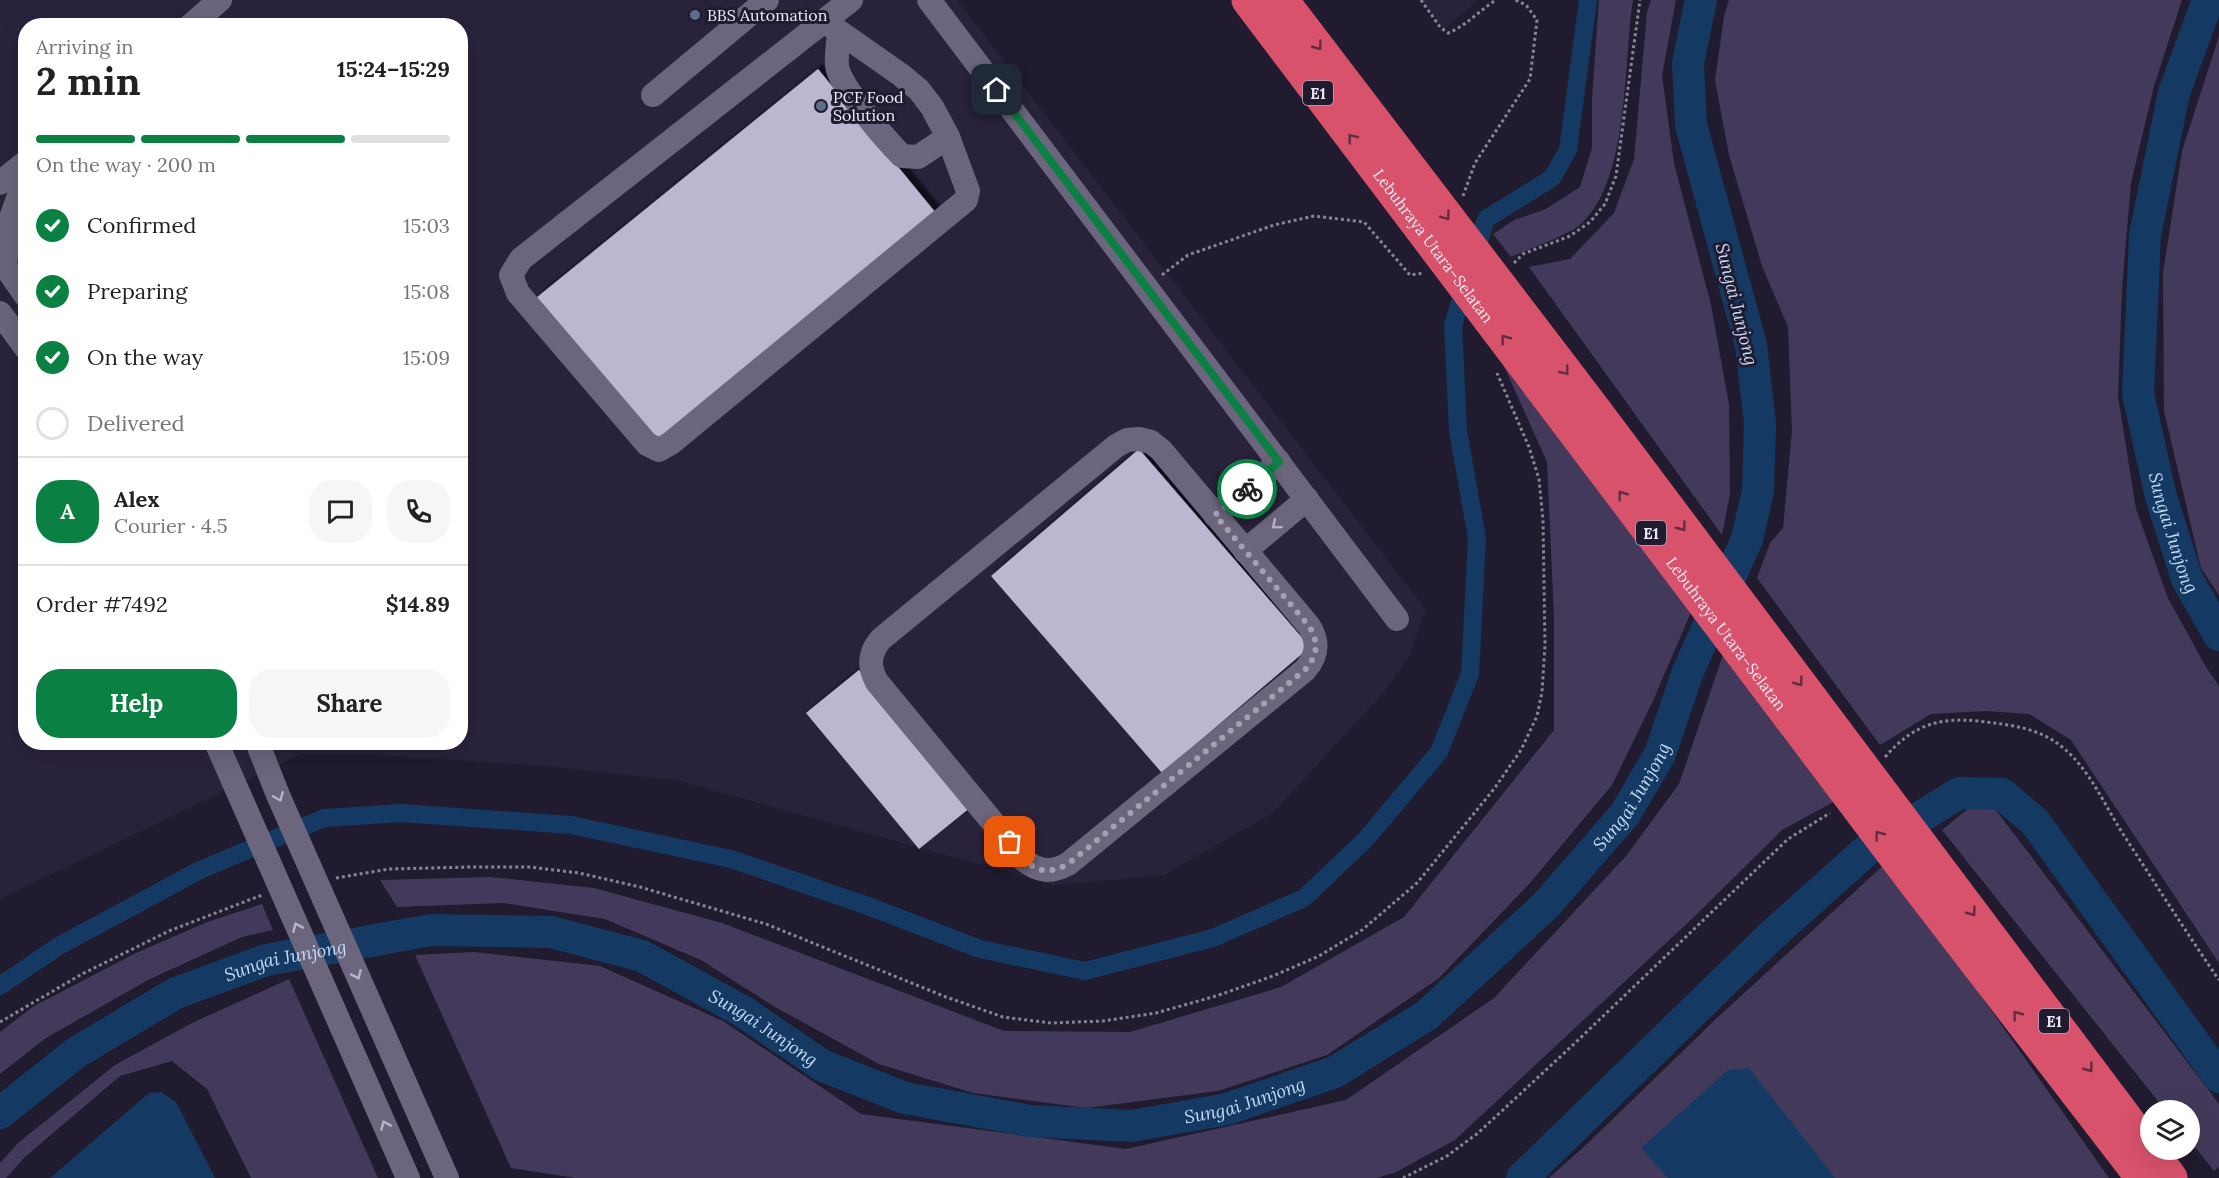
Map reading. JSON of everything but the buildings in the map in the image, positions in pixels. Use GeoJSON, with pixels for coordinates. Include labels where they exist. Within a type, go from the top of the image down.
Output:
{"type":"FeatureCollection","features":[{"type":"Feature","properties":{"kind":"highway","name":"Lebuhraya Utara–Selatan"},"geometry":{"type":"LineString","coordinates":[[1248,0],[1400,177]]}},
{"type":"Feature","properties":{"kind":"highway","name":"Lebuhraya Utara–Selatan"},"geometry":{"type":"LineString","coordinates":[[1282,0],[1400,177],[1925,874],[2142,1178]]}},
{"type":"Feature","properties":{"kind":"highway","name":"Lebuhraya Utara–Selatan"},"geometry":{"type":"LineString","coordinates":[[1925,874],[2171,1178]]}},
{"type":"Feature","properties":{"kind":"street"},"geometry":{"type":"LineString","coordinates":[[199,18],[220,0]]}},
{"type":"Feature","properties":{"kind":"street"},"geometry":{"type":"LineString","coordinates":[[653,95],[767,0]]}},
{"type":"Feature","properties":{"kind":"street"},"geometry":{"type":"LineString","coordinates":[[831,28],[920,90],[948,137],[968,191],[966,200],[671,443],[659,450],[647,444],[518,292],[511,275],[521,259],[831,28],[851,0]]}},
{"type":"Feature","properties":{"kind":"street"},"geometry":{"type":"LineString","coordinates":[[929,0],[1397,619]]}},
{"type":"Feature","properties":{"kind":"street"},"geometry":{"type":"LineString","coordinates":[[831,28],[837,68],[850,92],[883,136],[902,156],[918,157],[948,137]]}},
{"type":"Feature","properties":{"kind":"street"},"geometry":{"type":"LineString","coordinates":[[0,161],[18,158]]}},
{"type":"Feature","properties":{"kind":"street"},"geometry":{"type":"LineString","coordinates":[[0,183],[18,168]]}},
{"type":"Feature","properties":{"kind":"street"},"geometry":{"type":"LineString","coordinates":[[18,198],[10,221],[2,262],[18,285]]}},
{"type":"Feature","properties":{"kind":"street"},"geometry":{"type":"LineString","coordinates":[[0,313],[18,337]]}},
{"type":"Feature","properties":{"kind":"street"},"geometry":{"type":"LineString","coordinates":[[1139,439],[1151,442],[1161,450],[1245,551],[1309,626],[1315,636],[1317,648],[1313,660],[1305,670],[1068,864],[1057,870],[1046,871],[1024,860],[871,672],[870,660],[873,648],[899,624],[1127,440],[1139,439]]}},
{"type":"Feature","properties":{"kind":"street"},"geometry":{"type":"LineString","coordinates":[[1215,515],[1279,462]]}},
{"type":"Feature","properties":{"kind":"street"},"geometry":{"type":"LineString","coordinates":[[1245,551],[1307,499]]}},
{"type":"Feature","properties":{"kind":"street"},"geometry":{"type":"LineString","coordinates":[[220,750],[408,1178]]}},
{"type":"Feature","properties":{"kind":"street"},"geometry":{"type":"LineString","coordinates":[[260,750],[447,1178]]}},
{"type":"Feature","properties":{"kind":"path"},"geometry":{"type":"LineString","coordinates":[[1421,0],[1440,27],[1448,33],[1459,29],[1479,10],[1496,0]]}},
{"type":"Feature","properties":{"kind":"path"},"geometry":{"type":"LineString","coordinates":[[1514,263],[1523,254],[1570,236],[1590,222],[1605,204],[1618,166],[1640,0]]}},
{"type":"Feature","properties":{"kind":"path"},"geometry":{"type":"LineString","coordinates":[[331,879],[362,873],[413,869],[529,867],[579,873],[640,886],[766,924],[946,997],[1003,1017],[1051,1023],[1104,1021],[1156,1013],[1216,996],[1273,976],[1319,956],[1362,930],[1417,883],[1494,789],[1521,750],[1537,716],[1542,692],[1545,645],[1543,520],[1539,479],[1529,447],[1496,370]]}},
{"type":"Feature","properties":{"kind":"path"},"geometry":{"type":"LineString","coordinates":[[1883,759],[1907,736],[1925,725],[1945,720],[1999,723],[2028,729],[2050,738],[2069,753],[2086,772],[2121,831],[2219,980]]}},
{"type":"Feature","properties":{"kind":"path"},"geometry":{"type":"LineString","coordinates":[[1403,1178],[1447,1156],[1478,1133],[1788,839],[1833,811]]}},
{"type":"Feature","properties":{"kind":"path"},"geometry":{"type":"LineString","coordinates":[[0,1022],[82,974],[170,931],[265,895]]}},
{"type":"Feature","properties":{"kind":"shaded area"},"geometry":{"type":"Polygon","coordinates":[[[0,0],[957,0],[1426,610],[1408,658],[1385,691],[1273,813],[1164,875],[1054,885],[676,780],[544,766],[379,755],[301,754],[0,899],[0,0]]]}},
{"type":"Feature","properties":{"kind":"shaded area"},"geometry":{"type":"Polygon","coordinates":[[[1421,0],[1478,0],[1444,29],[1421,0]]]}},
{"type":"Feature","properties":{"kind":"shaded area"},"geometry":{"type":"Polygon","coordinates":[[[1599,0],[1633,0],[1622,119],[1608,179],[1597,204],[1581,224],[1558,237],[1511,257],[1493,234],[1514,220],[1546,209],[1580,187],[1592,148],[1592,99],[1599,0]]]}},
{"type":"Feature","properties":{"kind":"shaded area"},"geometry":{"type":"Polygon","coordinates":[[[1651,0],[1676,0],[1662,75],[1674,163],[1711,305],[1729,405],[1730,494],[1722,535],[1529,267],[1570,259],[1614,213],[1634,159],[1647,12],[1651,0]]]}},
{"type":"Feature","properties":{"kind":"shaded area"},"geometry":{"type":"Polygon","coordinates":[[[1729,0],[2182,0],[2154,86],[2131,183],[2122,289],[2118,396],[2136,509],[2168,598],[2219,686],[2219,963],[2071,740],[2029,714],[1986,711],[1931,714],[1880,745],[1757,578],[1770,543],[1783,528],[1792,431],[1788,327],[1762,266],[1729,155],[1715,80],[1724,16],[1729,0]]]}},
{"type":"Feature","properties":{"kind":"shaded area"},"geometry":{"type":"Polygon","coordinates":[[[2219,36],[2219,595],[2201,568],[2164,411],[2163,273],[2182,151],[2219,36]]]}},
{"type":"Feature","properties":{"kind":"shaded area"},"geometry":{"type":"Polygon","coordinates":[[[1503,364],[1692,610],[1652,703],[1612,785],[1530,883],[1439,978],[1327,1055],[1218,1091],[1086,1108],[973,1093],[879,1064],[775,1007],[701,960],[605,919],[503,903],[397,907],[380,880],[491,877],[594,888],[722,923],[1004,1031],[1130,1032],[1281,987],[1404,917],[1554,730],[1554,617],[1547,462],[1503,364]]]}},
{"type":"Feature","properties":{"kind":"shaded area"},"geometry":{"type":"Polygon","coordinates":[[[1724,652],[1839,799],[1782,830],[1696,915],[1455,1140],[1396,1172],[1377,1178],[576,1178],[511,1168],[415,955],[474,952],[600,966],[723,1021],[861,1114],[1126,1149],[1346,1100],[1494,998],[1626,856],[1679,784],[1724,652]]]}},
{"type":"Feature","properties":{"kind":"shaded area"},"geometry":{"type":"Polygon","coordinates":[[[1974,804],[1995,809],[2219,1104],[2219,1167],[2214,1171],[2200,1154],[2200,1100],[2157,1100],[1942,830],[1974,804]]]}},
{"type":"Feature","properties":{"kind":"shaded area"},"geometry":{"type":"Polygon","coordinates":[[[1887,862],[2109,1178],[1549,1178],[1717,1018],[1887,862]]]}},
{"type":"Feature","properties":{"kind":"shaded area"},"geometry":{"type":"Polygon","coordinates":[[[262,904],[273,930],[242,937],[148,980],[46,1038],[0,1074],[0,1032],[34,1006],[136,953],[207,922],[262,904]]]}},
{"type":"Feature","properties":{"kind":"shaded area"},"geometry":{"type":"Polygon","coordinates":[[[289,979],[378,1178],[251,1178],[207,1089],[172,1061],[120,1076],[25,1157],[6,1178],[0,1178],[0,1163],[18,1143],[115,1065],[192,1023],[289,979]]]}},
{"type":"Feature","properties":{"kind":"water"},"geometry":{"type":"Polygon","coordinates":[[[1749,1068],[1835,1178],[1668,1178],[1641,1148],[1728,1070],[1749,1068]]]}},
{"type":"Feature","properties":{"kind":"water"},"geometry":{"type":"Polygon","coordinates":[[[161,1092],[176,1102],[215,1178],[50,1178],[149,1093],[161,1092]]]}},
{"type":"Feature","properties":{"kind":"waterway"},"geometry":{"type":"LineString","coordinates":[[1474,257],[1486,219],[1552,178],[1568,150],[1588,0]]}},
{"type":"Feature","properties":{"kind":"waterway","name":"Sungai Junjong"},"geometry":{"type":"LineString","coordinates":[[0,1113],[77,1052],[176,993],[266,960],[431,930],[551,932],[642,956],[742,1011],[823,1066],[905,1098],[1030,1121],[1132,1126],[1227,1109],[1335,1072],[1427,1015],[1546,905],[1625,814],[1660,754],[1687,674],[1747,539],[1758,491],[1760,423],[1751,345],[1691,125],[1688,63],[1701,0]]}},
{"type":"Feature","properties":{"kind":"waterway","name":"Sungai Junjong"},"geometry":{"type":"LineString","coordinates":[[2208,0],[2174,93],[2145,235],[2138,394],[2161,497],[2187,579],[2219,635]]}},
{"type":"Feature","properties":{"kind":"waterway"},"geometry":{"type":"LineString","coordinates":[[0,986],[57,947],[200,870],[324,818],[401,813],[571,825],[731,859],[868,906],[980,949],[1085,971],[1213,938],[1304,898],[1366,839],[1439,752],[1470,674],[1477,538],[1458,431],[1453,325],[1466,283]]}},
{"type":"Feature","properties":{"kind":"waterway"},"geometry":{"type":"LineString","coordinates":[[1522,1178],[1772,935],[1867,850],[1959,793],[2002,794],[2035,822],[2219,1077]]}},
{"type":"Feature","properties":{"kind":"way so far"},"geometry":{"type":"LineString","coordinates":[[1010,842],[1024,860],[1034,867],[1046,871],[1057,870],[1068,864],[1305,670],[1313,660],[1317,648],[1315,636],[1309,626],[1215,515],[1247,489]]}},
{"type":"Feature","properties":{"kind":"place","name":"BBS Automation"},"geometry":{"type":"Point","coordinates":[695,15]}},
{"type":"Feature","properties":{"kind":"place","name":"PCF Food Solution"},"geometry":{"type":"Point","coordinates":[821,106]}},
{"type":"Feature","properties":{"kind":"route"},"geometry":{"type":"LineString","coordinates":[[997,90],[1279,462],[1247,489]]}}]}
